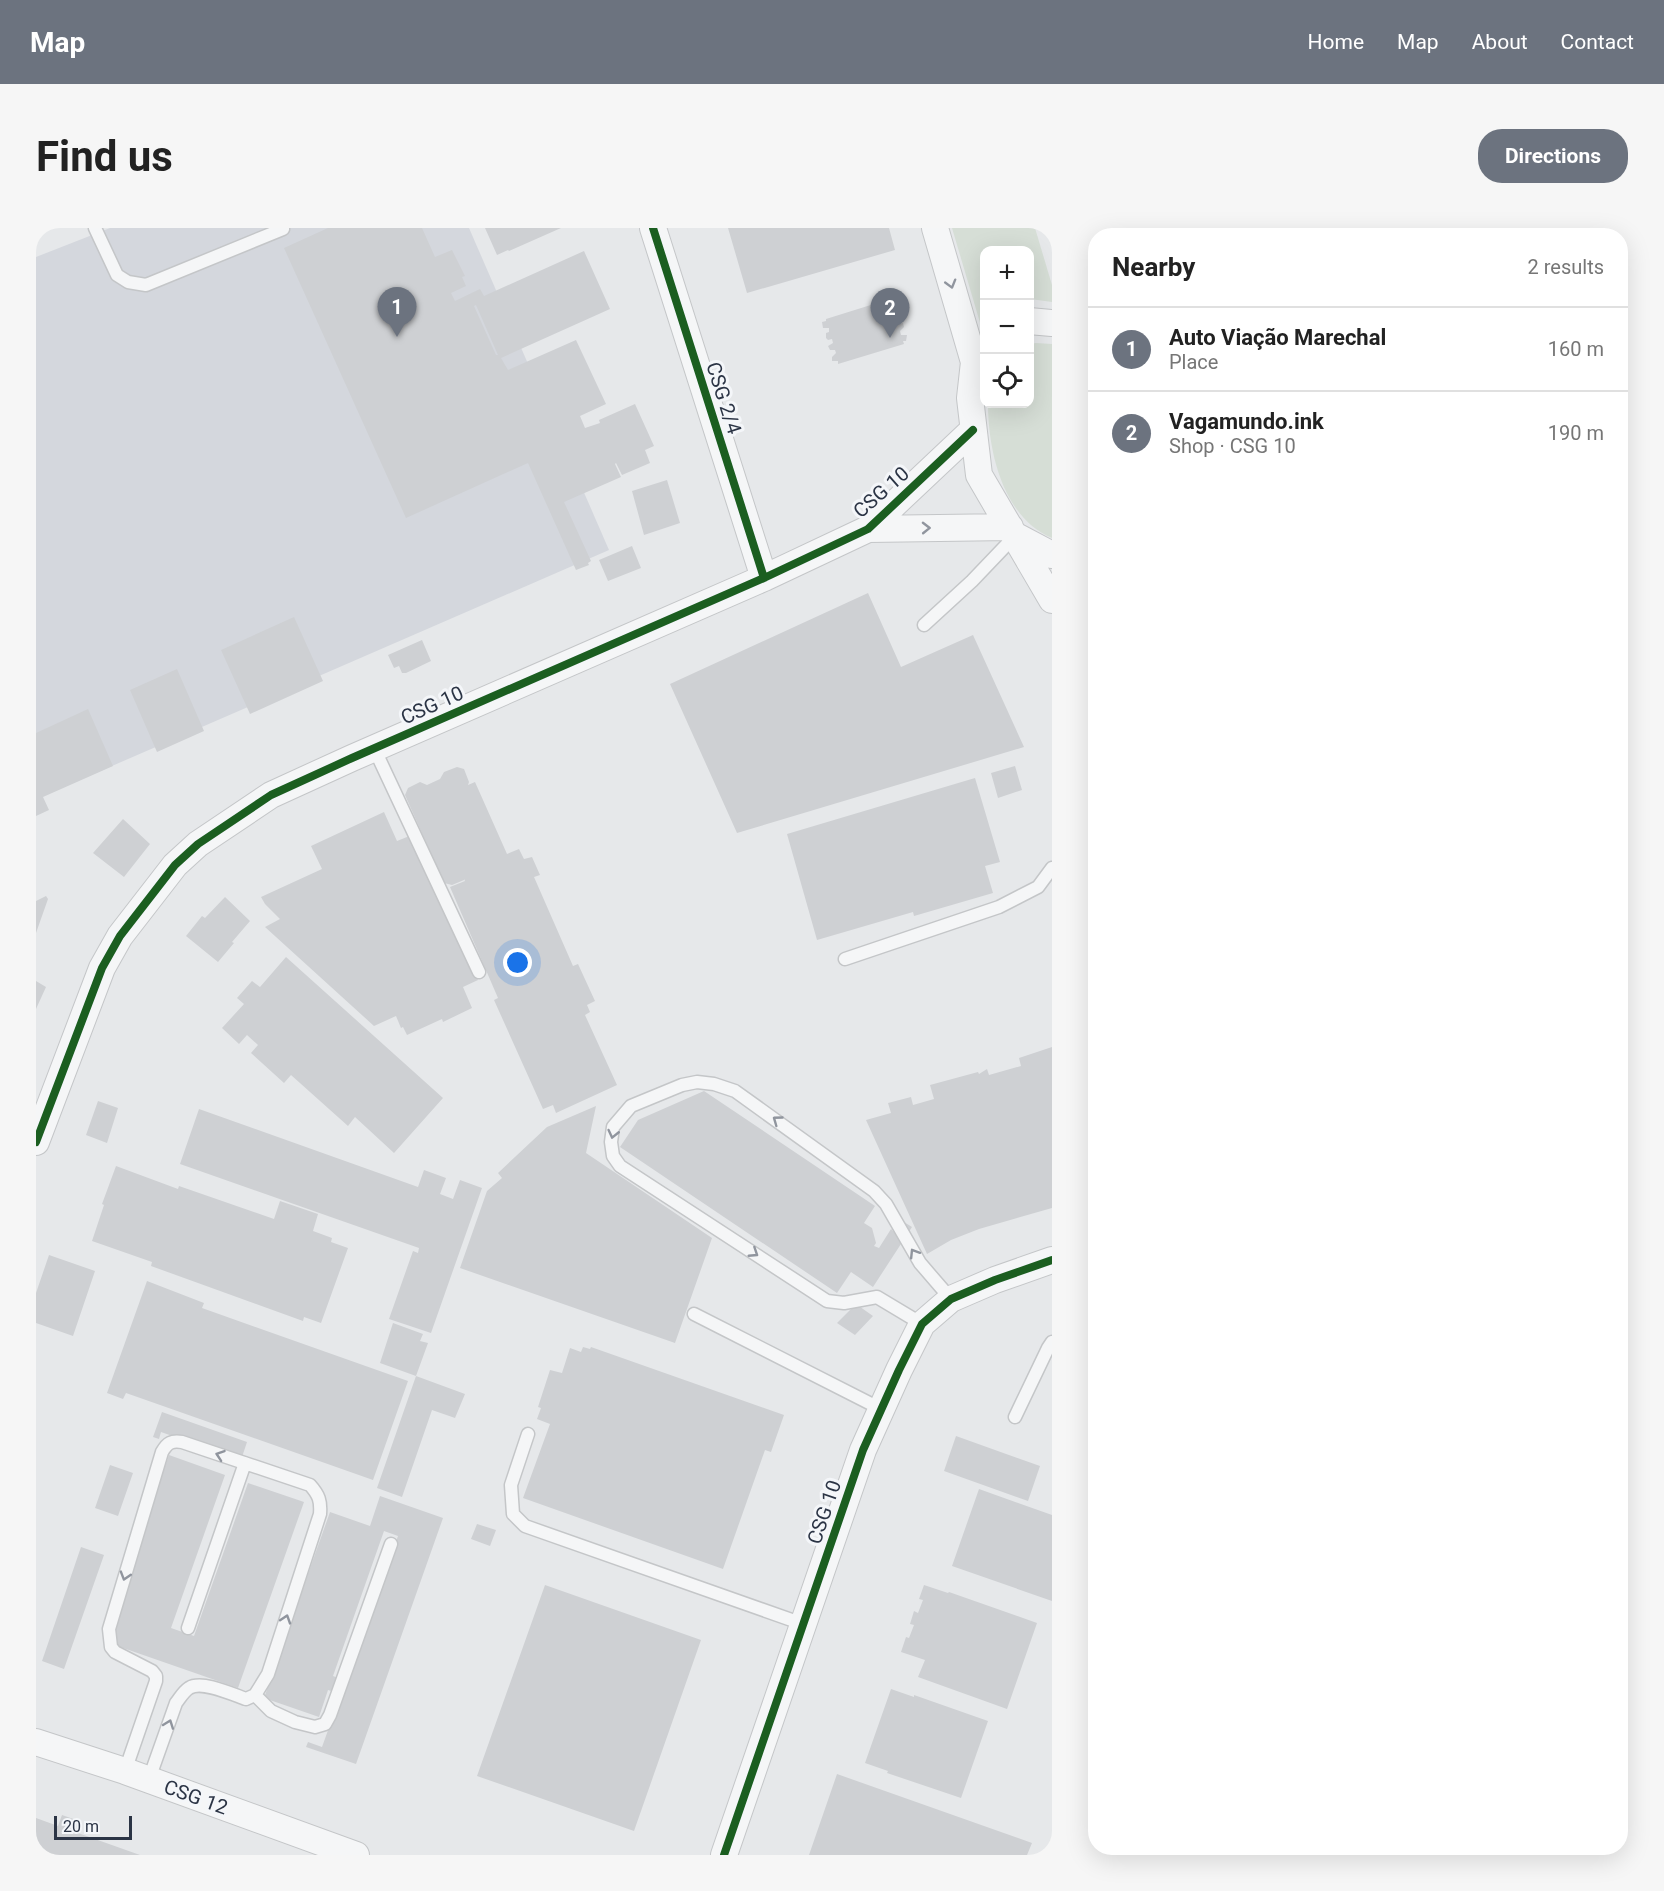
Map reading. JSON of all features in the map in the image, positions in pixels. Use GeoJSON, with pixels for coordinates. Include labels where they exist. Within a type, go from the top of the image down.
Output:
{"type":"FeatureCollection","features":[{"type":"Feature","properties":{"kind":"street","name":"CSG 2/4"},"geometry":{"type":"LineString","coordinates":[[653,228],[764,578]]}},
{"type":"Feature","properties":{"kind":"street"},"geometry":{"type":"LineString","coordinates":[[935,228],[979,356],[970,398],[979,475],[1052,600]]}},
{"type":"Feature","properties":{"kind":"street"},"geometry":{"type":"LineString","coordinates":[[1034,321],[1052,323]]}},
{"type":"Feature","properties":{"kind":"street","name":"CSG 10"},"geometry":{"type":"LineString","coordinates":[[36,1142],[43,1098],[102,968],[120,936],[175,865],[198,844],[271,795],[764,578],[868,529],[973,430]]}},
{"type":"Feature","properties":{"kind":"street","name":"CSG 10"},"geometry":{"type":"LineString","coordinates":[[868,529],[1013,532]]}},
{"type":"Feature","properties":{"kind":"street"},"geometry":{"type":"LineString","coordinates":[[1013,532],[1052,555]]}},
{"type":"Feature","properties":{"kind":"street","name":"CSG 10"},"geometry":{"type":"LineString","coordinates":[[724,1855],[863,1450],[922,1324],[951,1299],[995,1280],[1052,1260]]}},
{"type":"Feature","properties":{"kind":"street","name":"CSG 12"},"geometry":{"type":"LineString","coordinates":[[36,1742],[149,1779],[356,1855]]}},
{"type":"Feature","properties":{"kind":"lane"},"geometry":{"type":"LineString","coordinates":[[95,228],[117,274],[128,282],[146,285],[283,229]]}},
{"type":"Feature","properties":{"kind":"lane"},"geometry":{"type":"LineString","coordinates":[[924,625],[972,581],[1013,532]]}},
{"type":"Feature","properties":{"kind":"lane"},"geometry":{"type":"LineString","coordinates":[[374,748],[479,972]]}},
{"type":"Feature","properties":{"kind":"lane"},"geometry":{"type":"LineString","coordinates":[[845,959],[999,907],[1038,887],[1052,867]]}},
{"type":"Feature","properties":{"kind":"lane"},"geometry":{"type":"LineString","coordinates":[[922,1324],[877,1297],[844,1303],[827,1301],[620,1166],[613,1156],[612,1127],[631,1106],[682,1085],[697,1082],[714,1084],[735,1091],[873,1191],[886,1203],[920,1263],[951,1299]]}},
{"type":"Feature","properties":{"kind":"lane"},"geometry":{"type":"LineString","coordinates":[[694,1314],[881,1409]]}},
{"type":"Feature","properties":{"kind":"lane"},"geometry":{"type":"LineString","coordinates":[[1015,1417],[1052,1342]]}},
{"type":"Feature","properties":{"kind":"lane"},"geometry":{"type":"LineString","coordinates":[[528,1434],[511,1485],[513,1514],[525,1526],[803,1624]]}},
{"type":"Feature","properties":{"kind":"lane"},"geometry":{"type":"LineString","coordinates":[[125,1771],[156,1676],[152,1671],[115,1652],[111,1647],[109,1629],[162,1452],[167,1444],[175,1441],[310,1485],[318,1493],[321,1502],[320,1514],[268,1674],[255,1695],[246,1699],[203,1685],[191,1686],[184,1692],[176,1703],[149,1779]]}},
{"type":"Feature","properties":{"kind":"lane"},"geometry":{"type":"LineString","coordinates":[[188,1628],[245,1463]]}},
{"type":"Feature","properties":{"kind":"lane"},"geometry":{"type":"LineString","coordinates":[[255,1695],[271,1711],[295,1722],[315,1728],[325,1724],[391,1544]]}},
{"type":"Feature","properties":{"kind":"shaded area"},"geometry":{"type":"Polygon","coordinates":[[[110,228],[469,228],[609,550],[36,799],[36,257],[110,228]]]}},
{"type":"Feature","properties":{"kind":"shaded area"},"geometry":{"type":"Polygon","coordinates":[[[952,228],[1035,228],[1052,285],[1052,302],[1034,300],[1034,246],[980,246],[980,323],[952,228]]]}},
{"type":"Feature","properties":{"kind":"shaded area"},"geometry":{"type":"Polygon","coordinates":[[[1034,343],[1052,344],[1052,538],[1035,528],[1021,515],[1010,499],[995,462],[989,422],[988,408],[1034,408],[1034,343]]]}},
{"type":"Feature","properties":{"kind":"building"},"geometry":{"type":"Polygon","coordinates":[[[328,228],[422,228],[435,257],[452,250],[465,276],[462,277],[466,286],[451,293],[455,301],[480,289],[484,296],[584,251],[610,309],[501,358],[508,370],[576,340],[606,404],[580,416],[585,428],[600,423],[599,420],[635,404],[654,446],[645,450],[650,463],[622,475],[616,463],[621,477],[564,502],[591,561],[589,565],[576,570],[528,463],[406,518],[284,248],[328,228]],[[476,305],[474,306],[498,355],[476,305]]]}},
{"type":"Feature","properties":{"kind":"building"},"geometry":{"type":"Polygon","coordinates":[[[485,228],[561,228],[497,255],[485,228]]]}},
{"type":"Feature","properties":{"kind":"building"},"geometry":{"type":"Polygon","coordinates":[[[728,228],[889,228],[895,250],[747,293],[728,228]]]}},
{"type":"Feature","properties":{"kind":"building"},"geometry":{"type":"Polygon","coordinates":[[[890,299],[891,302],[896,301],[898,305],[894,313],[899,312],[901,317],[897,320],[898,324],[903,323],[901,335],[907,335],[906,341],[903,341],[904,344],[838,364],[838,361],[832,361],[836,353],[828,346],[833,343],[832,339],[826,338],[829,328],[823,328],[822,322],[890,299]]]}},
{"type":"Feature","properties":{"kind":"building"},"geometry":{"type":"Polygon","coordinates":[[[667,480],[680,523],[644,535],[632,491],[667,480]]]}},
{"type":"Feature","properties":{"kind":"building"},"geometry":{"type":"Polygon","coordinates":[[[632,546],[641,568],[608,581],[599,560],[632,546]]]}},
{"type":"Feature","properties":{"kind":"building"},"geometry":{"type":"Polygon","coordinates":[[[868,593],[901,667],[973,635],[1024,747],[737,833],[670,684],[868,593]]]}},
{"type":"Feature","properties":{"kind":"building"},"geometry":{"type":"Polygon","coordinates":[[[294,617],[323,681],[250,714],[221,650],[294,617]]]}},
{"type":"Feature","properties":{"kind":"building"},"geometry":{"type":"Polygon","coordinates":[[[422,640],[431,661],[406,673],[402,673],[399,666],[394,668],[388,655],[422,640]]]}},
{"type":"Feature","properties":{"kind":"building"},"geometry":{"type":"Polygon","coordinates":[[[177,669],[204,731],[157,752],[130,690],[177,669]]]}},
{"type":"Feature","properties":{"kind":"building"},"geometry":{"type":"Polygon","coordinates":[[[88,709],[113,766],[43,797],[49,810],[36,816],[36,733],[88,709]]]}},
{"type":"Feature","properties":{"kind":"building"},"geometry":{"type":"Polygon","coordinates":[[[1015,766],[1022,790],[998,798],[991,773],[1015,766]]]}},
{"type":"Feature","properties":{"kind":"building"},"geometry":{"type":"Polygon","coordinates":[[[457,767],[464,769],[468,785],[475,782],[507,854],[519,849],[524,859],[532,857],[540,875],[534,877],[573,966],[578,964],[595,1001],[587,1005],[590,1012],[585,1015],[617,1085],[556,1113],[553,1105],[543,1109],[494,1000],[498,998],[450,887],[465,881],[464,879],[452,885],[444,883],[405,795],[408,788],[420,782],[427,785],[440,779],[444,772],[457,767]]]}},
{"type":"Feature","properties":{"kind":"building"},"geometry":{"type":"Polygon","coordinates":[[[975,778],[1000,862],[985,866],[993,893],[914,916],[913,912],[817,940],[787,834],[975,778]]]}},
{"type":"Feature","properties":{"kind":"building"},"geometry":{"type":"Polygon","coordinates":[[[384,812],[397,841],[412,835],[478,980],[463,987],[472,1008],[443,1022],[442,1019],[407,1035],[396,1016],[374,1026],[265,927],[280,919],[261,897],[322,869],[311,846],[384,812]]]}},
{"type":"Feature","properties":{"kind":"building"},"geometry":{"type":"Polygon","coordinates":[[[123,819],[150,844],[124,877],[93,853],[123,819]]]}},
{"type":"Feature","properties":{"kind":"building"},"geometry":{"type":"Polygon","coordinates":[[[46,896],[48,899],[36,933],[36,901],[46,896]]]}},
{"type":"Feature","properties":{"kind":"building"},"geometry":{"type":"Polygon","coordinates":[[[225,897],[250,921],[218,962],[186,936],[202,916],[205,918],[225,897]]]}},
{"type":"Feature","properties":{"kind":"building"},"geometry":{"type":"Polygon","coordinates":[[[286,957],[443,1098],[394,1153],[355,1117],[348,1126],[291,1075],[284,1083],[251,1053],[258,1045],[247,1035],[239,1044],[222,1028],[244,1004],[237,998],[252,981],[260,987],[286,957]]]}},
{"type":"Feature","properties":{"kind":"building"},"geometry":{"type":"Polygon","coordinates":[[[36,981],[46,987],[36,1009],[36,981]]]}},
{"type":"Feature","properties":{"kind":"building"},"geometry":{"type":"Polygon","coordinates":[[[1052,1047],[1052,1208],[979,1229],[951,1240],[927,1254],[866,1120],[891,1113],[888,1103],[911,1097],[913,1105],[934,1099],[930,1085],[978,1072],[979,1074],[987,1069],[989,1075],[1021,1066],[1019,1058],[1052,1047]]]}},
{"type":"Feature","properties":{"kind":"building"},"geometry":{"type":"Polygon","coordinates":[[[704,1091],[875,1206],[864,1223],[872,1228],[876,1243],[874,1246],[879,1248],[891,1229],[896,1234],[904,1222],[912,1227],[873,1287],[851,1272],[837,1293],[620,1147],[638,1120],[704,1091]]]}},
{"type":"Feature","properties":{"kind":"building"},"geometry":{"type":"Polygon","coordinates":[[[98,1101],[118,1108],[107,1143],[86,1135],[98,1101]]]}},
{"type":"Feature","properties":{"kind":"building"},"geometry":{"type":"Polygon","coordinates":[[[596,1106],[586,1153],[712,1238],[675,1343],[460,1268],[487,1191],[502,1178],[498,1173],[547,1127],[596,1106]]]}},
{"type":"Feature","properties":{"kind":"building"},"geometry":{"type":"Polygon","coordinates":[[[199,1109],[418,1187],[424,1170],[446,1178],[440,1194],[453,1199],[460,1180],[482,1188],[431,1333],[389,1319],[413,1251],[418,1253],[419,1248],[180,1164],[199,1109]]]}},
{"type":"Feature","properties":{"kind":"building"},"geometry":{"type":"Polygon","coordinates":[[[116,1166],[178,1189],[179,1186],[274,1219],[280,1201],[318,1214],[313,1231],[332,1238],[331,1242],[348,1248],[321,1323],[304,1317],[303,1321],[151,1266],[152,1262],[92,1241],[116,1166]]]}},
{"type":"Feature","properties":{"kind":"building"},"geometry":{"type":"Polygon","coordinates":[[[49,1255],[95,1271],[73,1336],[36,1323],[36,1293],[49,1255]]]}},
{"type":"Feature","properties":{"kind":"building"},"geometry":{"type":"Polygon","coordinates":[[[147,1281],[204,1303],[202,1308],[408,1381],[373,1480],[126,1393],[123,1399],[107,1393],[147,1281]]]}},
{"type":"Feature","properties":{"kind":"building"},"geometry":{"type":"Polygon","coordinates":[[[856,1304],[873,1316],[855,1335],[837,1323],[856,1304]]]}},
{"type":"Feature","properties":{"kind":"building"},"geometry":{"type":"Polygon","coordinates":[[[393,1323],[423,1334],[420,1341],[428,1343],[416,1376],[380,1363],[393,1323]]]}},
{"type":"Feature","properties":{"kind":"building"},"geometry":{"type":"Polygon","coordinates":[[[583,1347],[590,1349],[591,1347],[784,1415],[771,1452],[765,1450],[723,1569],[523,1498],[550,1424],[537,1419],[541,1408],[538,1407],[550,1370],[562,1373],[570,1348],[581,1352],[583,1347]]]}},
{"type":"Feature","properties":{"kind":"building"},"geometry":{"type":"Polygon","coordinates":[[[416,1376],[465,1394],[455,1418],[432,1410],[402,1497],[377,1488],[416,1376]]]}},
{"type":"Feature","properties":{"kind":"building"},"geometry":{"type":"Polygon","coordinates":[[[162,1412],[247,1442],[241,1460],[161,1432],[159,1439],[153,1437],[162,1412]]]}},
{"type":"Feature","properties":{"kind":"building"},"geometry":{"type":"Polygon","coordinates":[[[956,1436],[1040,1466],[1028,1501],[944,1471],[956,1436]]]}},
{"type":"Feature","properties":{"kind":"building"},"geometry":{"type":"Polygon","coordinates":[[[169,1455],[225,1475],[171,1628],[194,1636],[248,1483],[304,1502],[238,1688],[103,1641],[169,1455]]]}},
{"type":"Feature","properties":{"kind":"building"},"geometry":{"type":"Polygon","coordinates":[[[110,1465],[133,1473],[118,1516],[95,1508],[110,1465]]]}},
{"type":"Feature","properties":{"kind":"building"},"geometry":{"type":"Polygon","coordinates":[[[979,1489],[1052,1515],[1052,1601],[952,1566],[979,1489]]]}},
{"type":"Feature","properties":{"kind":"building"},"geometry":{"type":"Polygon","coordinates":[[[380,1496],[443,1518],[356,1764],[306,1747],[308,1742],[322,1747],[341,1694],[328,1690],[319,1717],[264,1698],[330,1512],[370,1526],[380,1496]],[[384,1531],[333,1676],[346,1681],[398,1536],[384,1531]]]}},
{"type":"Feature","properties":{"kind":"building"},"geometry":{"type":"Polygon","coordinates":[[[477,1524],[496,1530],[490,1546],[471,1539],[477,1524]]]}},
{"type":"Feature","properties":{"kind":"building"},"geometry":{"type":"Polygon","coordinates":[[[81,1547],[104,1555],[64,1669],[42,1661],[81,1547]]]}},
{"type":"Feature","properties":{"kind":"building"},"geometry":{"type":"Polygon","coordinates":[[[545,1585],[701,1640],[634,1831],[477,1776],[545,1585]]]}},
{"type":"Feature","properties":{"kind":"building"},"geometry":{"type":"Polygon","coordinates":[[[924,1585],[1037,1623],[1007,1709],[918,1677],[925,1660],[901,1652],[906,1637],[909,1638],[914,1625],[910,1624],[914,1611],[918,1613],[923,1600],[919,1599],[924,1585]]]}},
{"type":"Feature","properties":{"kind":"building"},"geometry":{"type":"Polygon","coordinates":[[[891,1689],[988,1721],[961,1798],[887,1773],[888,1771],[865,1763],[891,1689]]]}},
{"type":"Feature","properties":{"kind":"building"},"geometry":{"type":"Polygon","coordinates":[[[837,1774],[1032,1843],[1027,1855],[809,1855],[837,1774]]]}},
{"type":"Feature","properties":{"kind":"building"},"geometry":{"type":"Polygon","coordinates":[[[62,1815],[82,1822],[78,1833],[140,1855],[36,1855],[36,1818],[58,1826],[62,1815]]]}},
{"type":"Feature","properties":{"kind":"cycle path"},"geometry":{"type":"LineString","coordinates":[[653,228],[764,578]]}},
{"type":"Feature","properties":{"kind":"cycle path"},"geometry":{"type":"LineString","coordinates":[[36,1142],[102,968],[120,936],[175,865],[198,844],[271,795],[764,578],[868,529],[973,430]]}},
{"type":"Feature","properties":{"kind":"cycle path"},"geometry":{"type":"LineString","coordinates":[[724,1855],[863,1450],[922,1324],[951,1299],[995,1280],[1052,1260]]}},
{"type":"Feature","properties":{"kind":"place","name":"Auto Viação Marechal"},"geometry":{"type":"Point","coordinates":[397,337]}},
{"type":"Feature","properties":{"kind":"place","name":"Vagamundo.ink"},"geometry":{"type":"Point","coordinates":[890,338]}}]}
